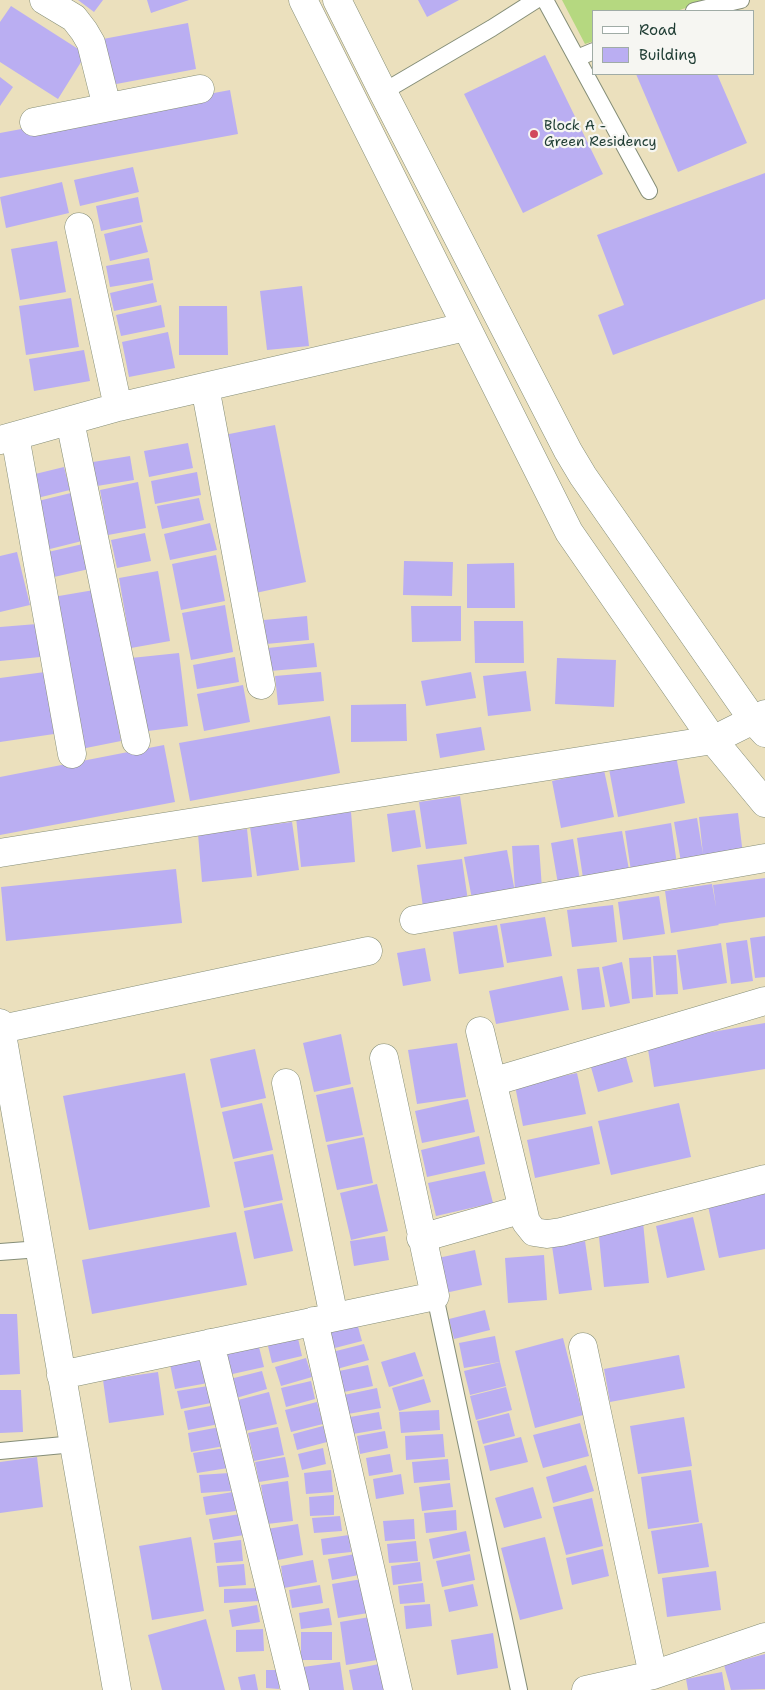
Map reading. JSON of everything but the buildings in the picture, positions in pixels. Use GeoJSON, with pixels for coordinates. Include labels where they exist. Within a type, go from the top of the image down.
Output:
{"type":"FeatureCollection","features":[{"type":"Feature","properties":{"kind":"street"},"geometry":{"type":"LineString","coordinates":[[44,0],[74,18],[84,31],[91,43],[107,107]]}},
{"type":"Feature","properties":{"kind":"street"},"geometry":{"type":"LineString","coordinates":[[303,0],[569,532],[713,740],[765,803]]}},
{"type":"Feature","properties":{"kind":"street"},"geometry":{"type":"LineString","coordinates":[[0,853],[713,740],[761,722],[583,476],[337,0]]}},
{"type":"Feature","properties":{"kind":"street"},"geometry":{"type":"LineString","coordinates":[[34,122],[200,89]]}},
{"type":"Feature","properties":{"kind":"street"},"geometry":{"type":"LineString","coordinates":[[79,227],[118,407]]}},
{"type":"Feature","properties":{"kind":"street"},"geometry":{"type":"LineString","coordinates":[[72,754],[8,438],[118,407],[465,327]]}},
{"type":"Feature","properties":{"kind":"street"},"geometry":{"type":"LineString","coordinates":[[205,387],[261,685]]}},
{"type":"Feature","properties":{"kind":"street"},"geometry":{"type":"LineString","coordinates":[[70,421],[136,741]]}},
{"type":"Feature","properties":{"kind":"street"},"geometry":{"type":"LineString","coordinates":[[414,920],[765,858]]}},
{"type":"Feature","properties":{"kind":"street"},"geometry":{"type":"LineString","coordinates":[[117,1690],[40,1249],[7,1101],[0,1026],[368,951]]}},
{"type":"Feature","properties":{"kind":"street"},"geometry":{"type":"LineString","coordinates":[[492,1082],[765,1001]]}},
{"type":"Feature","properties":{"kind":"street"},"geometry":{"type":"LineString","coordinates":[[480,1031],[526,1222],[534,1232],[547,1234],[561,1232],[765,1179]]}},
{"type":"Feature","properties":{"kind":"street"},"geometry":{"type":"LineString","coordinates":[[61,1375],[435,1296],[421,1238],[384,1058]]}},
{"type":"Feature","properties":{"kind":"street"},"geometry":{"type":"LineString","coordinates":[[286,1083],[324,1319],[398,1690]]}},
{"type":"Feature","properties":{"kind":"street"},"geometry":{"type":"LineString","coordinates":[[421,1238],[523,1209]]}},
{"type":"Feature","properties":{"kind":"street"},"geometry":{"type":"LineString","coordinates":[[210,1343],[295,1690]]}},
{"type":"Feature","properties":{"kind":"street"},"geometry":{"type":"LineString","coordinates":[[583,1347],[653,1674]]}},
{"type":"Feature","properties":{"kind":"street"},"geometry":{"type":"LineString","coordinates":[[586,1690],[653,1674],[765,1638]]}},
{"type":"Feature","properties":{"kind":"lane"},"geometry":{"type":"LineString","coordinates":[[383,92],[536,0]]}},
{"type":"Feature","properties":{"kind":"lane"},"geometry":{"type":"LineString","coordinates":[[545,0],[649,190]]}},
{"type":"Feature","properties":{"kind":"lane"},"geometry":{"type":"LineString","coordinates":[[698,10],[741,0]]}},
{"type":"Feature","properties":{"kind":"lane"},"geometry":{"type":"LineString","coordinates":[[577,58],[592,52]]}},
{"type":"Feature","properties":{"kind":"lane"},"geometry":{"type":"LineString","coordinates":[[0,1252],[40,1249]]}},
{"type":"Feature","properties":{"kind":"lane"},"geometry":{"type":"LineString","coordinates":[[435,1296],[519,1690]]}},
{"type":"Feature","properties":{"kind":"lane"},"geometry":{"type":"LineString","coordinates":[[0,1451],[74,1444]]}},
{"type":"Feature","properties":{"kind":"green space"},"geometry":{"type":"Polygon","coordinates":[[[562,0],[708,0],[680,10],[592,10],[592,42],[585,44],[562,0]]]}},
{"type":"Feature","properties":{"kind":"place","name":"Block A - Green Residency"},"geometry":{"type":"Point","coordinates":[534,134]}}]}
